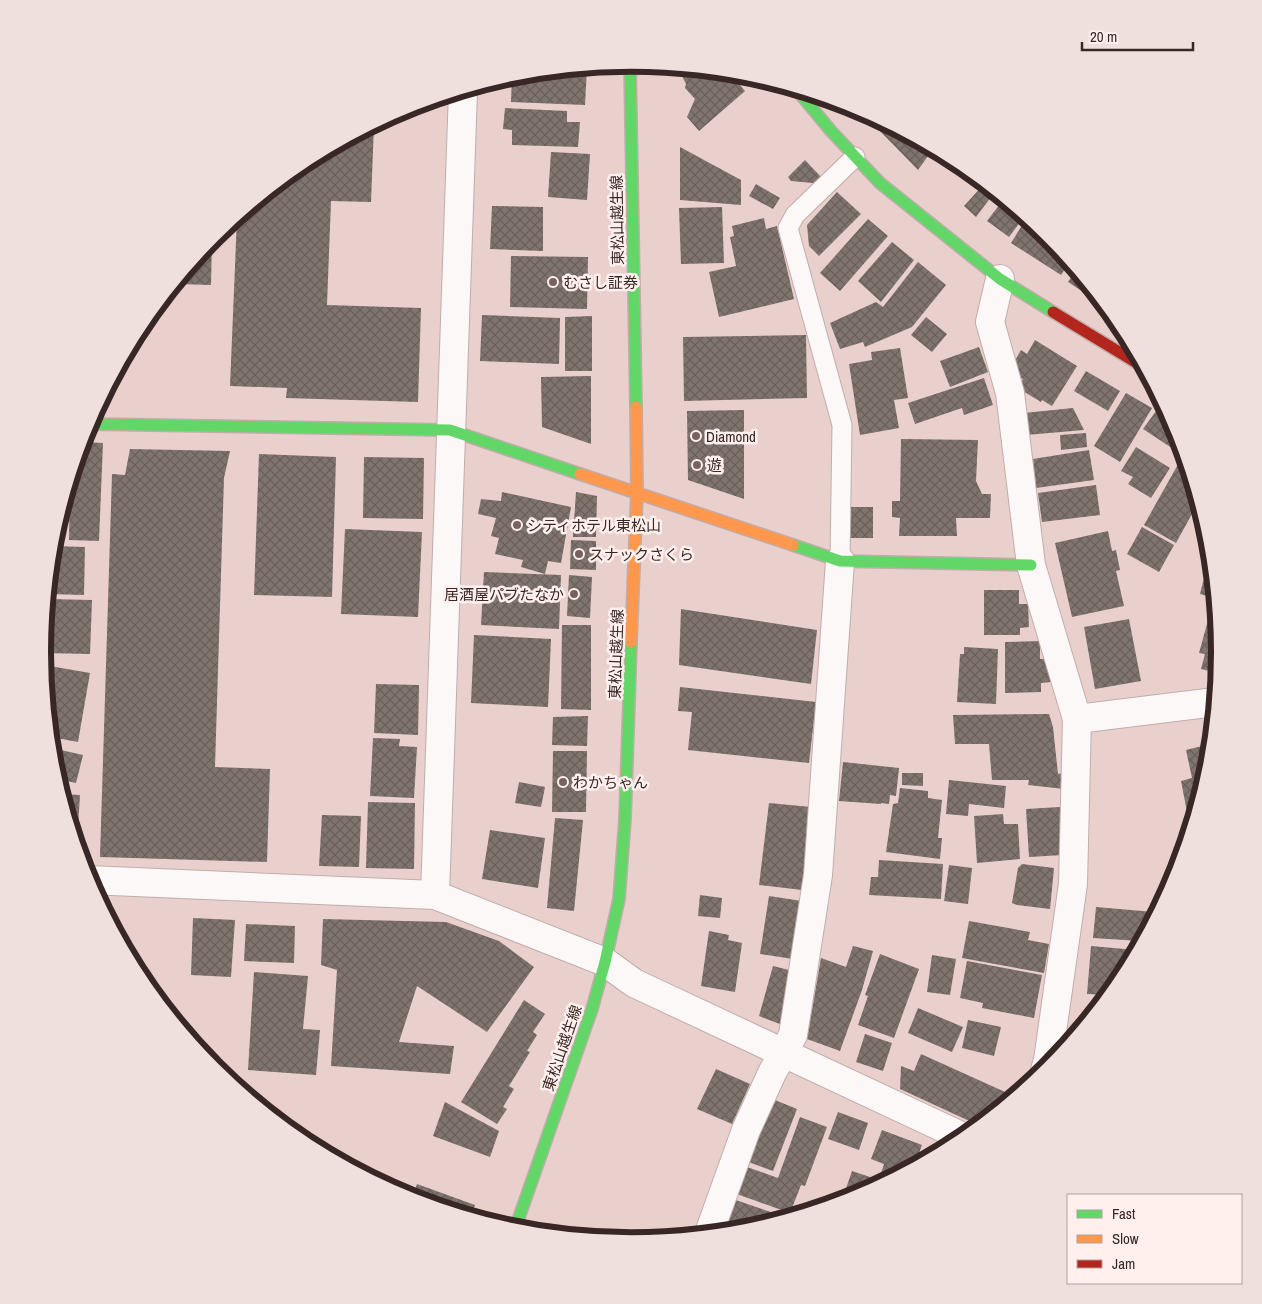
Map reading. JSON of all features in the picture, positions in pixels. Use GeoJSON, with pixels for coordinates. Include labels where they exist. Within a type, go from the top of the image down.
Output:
{"type":"FeatureCollection","features":[{"type":"Feature","properties":{"kind":"street","name":"東松山越生線"},"geometry":{"type":"LineString","coordinates":[[517,1221],[592,1009],[606,962],[619,899],[625,819],[637,491],[630,72]]}},
{"type":"Feature","properties":{"kind":"street"},"geometry":{"type":"LineString","coordinates":[[434,895],[463,98]]}},
{"type":"Feature","properties":{"kind":"street"},"geometry":{"type":"LineString","coordinates":[[806,100],[831,131],[880,183],[1000,279],[1131,360]]}},
{"type":"Feature","properties":{"kind":"street"},"geometry":{"type":"LineString","coordinates":[[1000,279],[990,322],[1010,393],[1031,565],[1077,719],[1073,884],[1049,1053]]}},
{"type":"Feature","properties":{"kind":"street"},"geometry":{"type":"LineString","coordinates":[[98,424],[450,430],[637,491],[840,561],[1031,565]]}},
{"type":"Feature","properties":{"kind":"street"},"geometry":{"type":"LineString","coordinates":[[711,1226],[746,1130],[772,1072],[793,1036],[818,875],[840,561]]}},
{"type":"Feature","properties":{"kind":"street"},"geometry":{"type":"LineString","coordinates":[[1077,719],[1209,703]]}},
{"type":"Feature","properties":{"kind":"street"},"geometry":{"type":"LineString","coordinates":[[98,880],[434,895],[606,962],[634,983],[954,1133]]}},
{"type":"Feature","properties":{"kind":"lane"},"geometry":{"type":"LineString","coordinates":[[840,561],[842,425],[788,228],[794,215],[855,157]]}},
{"type":"Feature","properties":{"kind":"building"},"geometry":{"type":"Polygon","coordinates":[[[587,74],[585,105],[511,102],[512,85],[587,74]]]}},
{"type":"Feature","properties":{"kind":"building"},"geometry":{"type":"Polygon","coordinates":[[[681,74],[737,82],[745,91],[699,131],[687,117],[695,99],[685,88],[686,84],[681,74]]]}},
{"type":"Feature","properties":{"kind":"building"},"geometry":{"type":"Polygon","coordinates":[[[505,108],[567,111],[567,122],[580,122],[578,147],[512,145],[512,130],[503,129],[505,108]]]}},
{"type":"Feature","properties":{"kind":"building"},"geometry":{"type":"Polygon","coordinates":[[[876,127],[929,155],[918,170],[876,127]]]}},
{"type":"Feature","properties":{"kind":"building"},"geometry":{"type":"Polygon","coordinates":[[[374,133],[371,202],[331,201],[327,305],[421,308],[418,402],[286,398],[287,388],[230,386],[237,228],[278,192],[309,170],[374,133]]]}},
{"type":"Feature","properties":{"kind":"building"},"geometry":{"type":"Polygon","coordinates":[[[680,147],[741,180],[741,205],[680,200],[680,147]]]}},
{"type":"Feature","properties":{"kind":"building"},"geometry":{"type":"Polygon","coordinates":[[[551,152],[590,154],[587,200],[548,197],[551,152]]]}},
{"type":"Feature","properties":{"kind":"building"},"geometry":{"type":"Polygon","coordinates":[[[805,160],[821,177],[813,183],[791,181],[788,177],[805,160]]]}},
{"type":"Feature","properties":{"kind":"building"},"geometry":{"type":"Polygon","coordinates":[[[756,184],[780,198],[773,209],[749,196],[756,184]]]}},
{"type":"Feature","properties":{"kind":"building"},"geometry":{"type":"Polygon","coordinates":[[[980,189],[991,197],[976,217],[964,206],[980,189]]]}},
{"type":"Feature","properties":{"kind":"building"},"geometry":{"type":"Polygon","coordinates":[[[837,192],[861,214],[819,256],[809,246],[807,225],[837,192]]]}},
{"type":"Feature","properties":{"kind":"building"},"geometry":{"type":"Polygon","coordinates":[[[999,205],[1020,222],[1009,237],[987,221],[999,205]]]}},
{"type":"Feature","properties":{"kind":"building"},"geometry":{"type":"Polygon","coordinates":[[[492,206],[543,207],[543,251],[490,249],[492,206]]]}},
{"type":"Feature","properties":{"kind":"building"},"geometry":{"type":"Polygon","coordinates":[[[722,207],[724,263],[681,264],[679,208],[722,207]]]}},
{"type":"Feature","properties":{"kind":"building"},"geometry":{"type":"Polygon","coordinates":[[[764,218],[766,229],[777,226],[794,299],[719,317],[709,272],[736,266],[730,237],[734,236],[732,226],[764,218]]]}},
{"type":"Feature","properties":{"kind":"building"},"geometry":{"type":"Polygon","coordinates":[[[868,219],[888,236],[840,291],[820,273],[868,219]]]}},
{"type":"Feature","properties":{"kind":"building"},"geometry":{"type":"Polygon","coordinates":[[[1022,225],[1065,268],[1061,275],[1011,243],[1022,225]]]}},
{"type":"Feature","properties":{"kind":"building"},"geometry":{"type":"Polygon","coordinates":[[[892,242],[914,260],[881,302],[858,281],[892,242]]]}},
{"type":"Feature","properties":{"kind":"building"},"geometry":{"type":"Polygon","coordinates":[[[212,252],[211,285],[183,284],[212,252]]]}},
{"type":"Feature","properties":{"kind":"building"},"geometry":{"type":"Polygon","coordinates":[[[511,256],[588,257],[587,309],[510,307],[511,256]]]}},
{"type":"Feature","properties":{"kind":"building"},"geometry":{"type":"Polygon","coordinates":[[[918,262],[946,285],[912,327],[865,347],[863,342],[840,349],[830,323],[876,302],[883,307],[918,262]]]}},
{"type":"Feature","properties":{"kind":"building"},"geometry":{"type":"Polygon","coordinates":[[[1072,276],[1087,295],[1068,282],[1072,276]]]}},
{"type":"Feature","properties":{"kind":"building"},"geometry":{"type":"Polygon","coordinates":[[[482,315],[560,318],[559,364],[480,361],[482,315]]]}},
{"type":"Feature","properties":{"kind":"building"},"geometry":{"type":"Polygon","coordinates":[[[592,316],[592,371],[565,371],[565,317],[592,316]]]}},
{"type":"Feature","properties":{"kind":"building"},"geometry":{"type":"Polygon","coordinates":[[[926,317],[947,334],[932,352],[911,335],[926,317]]]}},
{"type":"Feature","properties":{"kind":"building"},"geometry":{"type":"Polygon","coordinates":[[[806,335],[807,398],[684,401],[683,337],[806,335]]]}},
{"type":"Feature","properties":{"kind":"building"},"geometry":{"type":"Polygon","coordinates":[[[1035,340],[1077,366],[1052,406],[1042,400],[1041,402],[1018,388],[1023,379],[1014,374],[1018,366],[1013,364],[1021,350],[1027,354],[1035,340]]]}},
{"type":"Feature","properties":{"kind":"building"},"geometry":{"type":"Polygon","coordinates":[[[979,347],[988,372],[950,387],[940,361],[979,347]]]}},
{"type":"Feature","properties":{"kind":"building"},"geometry":{"type":"Polygon","coordinates":[[[900,348],[908,398],[894,400],[899,428],[860,435],[849,364],[872,360],[871,352],[900,348]]]}},
{"type":"Feature","properties":{"kind":"building"},"geometry":{"type":"Polygon","coordinates":[[[1086,371],[1120,391],[1108,411],[1074,391],[1086,371]]]}},
{"type":"Feature","properties":{"kind":"building"},"geometry":{"type":"Polygon","coordinates":[[[591,376],[591,444],[542,427],[541,377],[591,376]]]}},
{"type":"Feature","properties":{"kind":"building"},"geometry":{"type":"Polygon","coordinates":[[[984,378],[993,405],[964,415],[962,408],[915,424],[908,403],[984,378]]]}},
{"type":"Feature","properties":{"kind":"building"},"geometry":{"type":"Polygon","coordinates":[[[1126,393],[1152,408],[1120,462],[1094,446],[1126,393]]]}},
{"type":"Feature","properties":{"kind":"building"},"geometry":{"type":"Polygon","coordinates":[[[1073,408],[1084,430],[1026,435],[1024,413],[1073,408]]]}},
{"type":"Feature","properties":{"kind":"building"},"geometry":{"type":"Polygon","coordinates":[[[744,410],[744,499],[688,480],[687,411],[744,410]]]}},
{"type":"Feature","properties":{"kind":"building"},"geometry":{"type":"Polygon","coordinates":[[[1156,411],[1159,413],[1167,430],[1174,449],[1143,429],[1156,411]]]}},
{"type":"Feature","properties":{"kind":"building"},"geometry":{"type":"Polygon","coordinates":[[[1086,433],[1087,447],[1061,450],[1060,435],[1086,433]]]}},
{"type":"Feature","properties":{"kind":"building"},"geometry":{"type":"Polygon","coordinates":[[[901,439],[978,440],[976,481],[982,494],[991,494],[990,518],[956,518],[957,536],[899,536],[900,518],[892,517],[892,501],[900,501],[901,439]]]}},
{"type":"Feature","properties":{"kind":"building"},"geometry":{"type":"Polygon","coordinates":[[[91,442],[103,443],[99,541],[69,540],[70,508],[82,466],[91,442]]]}},
{"type":"Feature","properties":{"kind":"building"},"geometry":{"type":"Polygon","coordinates":[[[1136,447],[1170,468],[1151,498],[1128,484],[1133,477],[1121,471],[1136,447]]]}},
{"type":"Feature","properties":{"kind":"building"},"geometry":{"type":"Polygon","coordinates":[[[130,449],[230,451],[224,478],[215,767],[270,769],[267,862],[100,857],[112,474],[125,475],[130,449]]]}},
{"type":"Feature","properties":{"kind":"building"},"geometry":{"type":"Polygon","coordinates":[[[1089,450],[1094,480],[1036,488],[1033,459],[1089,450]]]}},
{"type":"Feature","properties":{"kind":"building"},"geometry":{"type":"Polygon","coordinates":[[[259,454],[336,457],[332,597],[254,595],[259,454]]]}},
{"type":"Feature","properties":{"kind":"building"},"geometry":{"type":"Polygon","coordinates":[[[364,457],[424,458],[423,519],[363,518],[364,457]]]}},
{"type":"Feature","properties":{"kind":"building"},"geometry":{"type":"Polygon","coordinates":[[[1179,463],[1193,512],[1176,543],[1144,525],[1179,463]]]}},
{"type":"Feature","properties":{"kind":"building"},"geometry":{"type":"Polygon","coordinates":[[[1096,485],[1100,515],[1042,522],[1038,493],[1096,485]]]}},
{"type":"Feature","properties":{"kind":"building"},"geometry":{"type":"Polygon","coordinates":[[[502,492],[571,507],[561,563],[548,561],[545,574],[521,567],[523,560],[495,554],[499,538],[491,536],[496,518],[478,514],[481,499],[501,501],[502,492]]]}},
{"type":"Feature","properties":{"kind":"building"},"geometry":{"type":"Polygon","coordinates":[[[576,492],[597,496],[596,537],[573,537],[576,492]]]}},
{"type":"Feature","properties":{"kind":"building"},"geometry":{"type":"Polygon","coordinates":[[[849,507],[873,507],[873,538],[850,538],[849,507]]]}},
{"type":"Feature","properties":{"kind":"building"},"geometry":{"type":"Polygon","coordinates":[[[1142,527],[1174,545],[1159,572],[1127,554],[1142,527]]]}},
{"type":"Feature","properties":{"kind":"building"},"geometry":{"type":"Polygon","coordinates":[[[345,529],[422,532],[418,617],[341,614],[345,529]]]}},
{"type":"Feature","properties":{"kind":"building"},"geometry":{"type":"Polygon","coordinates":[[[1108,531],[1112,551],[1116,550],[1120,570],[1116,571],[1124,606],[1072,617],[1055,543],[1108,531]]]}},
{"type":"Feature","properties":{"kind":"building"},"geometry":{"type":"Polygon","coordinates":[[[571,540],[596,541],[596,570],[570,569],[571,540]]]}},
{"type":"Feature","properties":{"kind":"building"},"geometry":{"type":"Polygon","coordinates":[[[61,546],[85,547],[84,595],[54,594],[61,546]]]}},
{"type":"Feature","properties":{"kind":"building"},"geometry":{"type":"Polygon","coordinates":[[[484,572],[561,575],[559,629],[481,625],[484,572]]]}},
{"type":"Feature","properties":{"kind":"building"},"geometry":{"type":"Polygon","coordinates":[[[1205,572],[1208,596],[1200,594],[1205,572]]]}},
{"type":"Feature","properties":{"kind":"building"},"geometry":{"type":"Polygon","coordinates":[[[569,575],[592,577],[590,618],[567,616],[569,575]]]}},
{"type":"Feature","properties":{"kind":"building"},"geometry":{"type":"Polygon","coordinates":[[[984,590],[1019,590],[1019,604],[1028,604],[1029,627],[1020,628],[1020,635],[984,635],[984,590]]]}},
{"type":"Feature","properties":{"kind":"building"},"geometry":{"type":"Polygon","coordinates":[[[54,599],[92,600],[90,654],[51,653],[54,599]]]}},
{"type":"Feature","properties":{"kind":"building"},"geometry":{"type":"Polygon","coordinates":[[[681,609],[817,630],[811,684],[679,665],[681,609]]]}},
{"type":"Feature","properties":{"kind":"building"},"geometry":{"type":"Polygon","coordinates":[[[1210,613],[1210,671],[1201,669],[1205,654],[1199,653],[1210,613]]]}},
{"type":"Feature","properties":{"kind":"building"},"geometry":{"type":"Polygon","coordinates":[[[1129,619],[1141,681],[1095,689],[1084,627],[1129,619]]]}},
{"type":"Feature","properties":{"kind":"building"},"geometry":{"type":"Polygon","coordinates":[[[562,625],[591,625],[591,710],[561,709],[562,625]]]}},
{"type":"Feature","properties":{"kind":"building"},"geometry":{"type":"Polygon","coordinates":[[[474,635],[551,639],[548,707],[471,703],[474,635]]]}},
{"type":"Feature","properties":{"kind":"building"},"geometry":{"type":"Polygon","coordinates":[[[1040,641],[1040,659],[1047,659],[1047,669],[1052,669],[1051,682],[1041,683],[1041,692],[1005,693],[1005,642],[1040,641]]]}},
{"type":"Feature","properties":{"kind":"building"},"geometry":{"type":"Polygon","coordinates":[[[964,647],[998,649],[996,704],[957,702],[960,654],[964,654],[964,647]]]}},
{"type":"Feature","properties":{"kind":"building"},"geometry":{"type":"Polygon","coordinates":[[[51,666],[90,673],[78,742],[58,738],[51,666]]]}},
{"type":"Feature","properties":{"kind":"building"},"geometry":{"type":"Polygon","coordinates":[[[376,684],[419,685],[418,735],[374,733],[376,684]]]}},
{"type":"Feature","properties":{"kind":"building"},"geometry":{"type":"Polygon","coordinates":[[[680,687],[816,702],[809,763],[688,750],[692,712],[678,711],[680,687]]]}},
{"type":"Feature","properties":{"kind":"building"},"geometry":{"type":"Polygon","coordinates":[[[1049,714],[1053,727],[1058,774],[1063,773],[1064,789],[1028,785],[1029,780],[992,780],[989,744],[955,744],[953,715],[1049,714]]]}},
{"type":"Feature","properties":{"kind":"building"},"geometry":{"type":"Polygon","coordinates":[[[588,716],[587,746],[552,745],[553,717],[588,716]]]}},
{"type":"Feature","properties":{"kind":"building"},"geometry":{"type":"Polygon","coordinates":[[[373,738],[400,739],[399,746],[417,747],[414,798],[370,796],[373,738]]]}},
{"type":"Feature","properties":{"kind":"building"},"geometry":{"type":"Polygon","coordinates":[[[1203,746],[1191,802],[1187,812],[1181,781],[1192,778],[1186,750],[1203,746]]]}},
{"type":"Feature","properties":{"kind":"building"},"geometry":{"type":"Polygon","coordinates":[[[60,750],[83,755],[76,783],[66,781],[60,750]]]}},
{"type":"Feature","properties":{"kind":"building"},"geometry":{"type":"Polygon","coordinates":[[[553,751],[587,751],[586,812],[552,812],[553,751]]]}},
{"type":"Feature","properties":{"kind":"building"},"geometry":{"type":"Polygon","coordinates":[[[843,762],[899,768],[896,796],[890,795],[889,804],[839,801],[843,762]]]}},
{"type":"Feature","properties":{"kind":"building"},"geometry":{"type":"Polygon","coordinates":[[[902,773],[923,773],[923,786],[902,785],[902,773]]]}},
{"type":"Feature","properties":{"kind":"building"},"geometry":{"type":"Polygon","coordinates":[[[949,780],[1006,786],[1004,808],[969,804],[968,816],[946,814],[949,780]]]}},
{"type":"Feature","properties":{"kind":"building"},"geometry":{"type":"Polygon","coordinates":[[[519,782],[545,787],[541,807],[515,803],[519,782]]]}},
{"type":"Feature","properties":{"kind":"building"},"geometry":{"type":"Polygon","coordinates":[[[900,788],[928,791],[928,798],[942,800],[938,838],[942,838],[940,859],[886,852],[893,804],[898,803],[900,788]]]}},
{"type":"Feature","properties":{"kind":"building"},"geometry":{"type":"Polygon","coordinates":[[[69,794],[80,795],[78,825],[69,794]]]}},
{"type":"Feature","properties":{"kind":"building"},"geometry":{"type":"Polygon","coordinates":[[[368,802],[415,803],[414,869],[366,868],[368,802]]]}},
{"type":"Feature","properties":{"kind":"building"},"geometry":{"type":"Polygon","coordinates":[[[769,803],[811,807],[802,890],[759,885],[769,803]]]}},
{"type":"Feature","properties":{"kind":"building"},"geometry":{"type":"Polygon","coordinates":[[[1060,807],[1063,855],[1029,857],[1026,809],[1060,807]]]}},
{"type":"Feature","properties":{"kind":"building"},"geometry":{"type":"Polygon","coordinates":[[[1003,814],[1004,824],[1018,824],[1020,859],[977,863],[974,816],[1003,814]]]}},
{"type":"Feature","properties":{"kind":"building"},"geometry":{"type":"Polygon","coordinates":[[[322,815],[361,816],[359,867],[319,866],[322,815]]]}},
{"type":"Feature","properties":{"kind":"building"},"geometry":{"type":"Polygon","coordinates":[[[555,818],[583,820],[574,911],[547,908],[555,818]]]}},
{"type":"Feature","properties":{"kind":"building"},"geometry":{"type":"Polygon","coordinates":[[[490,830],[545,838],[538,888],[482,879],[490,830]]]}},
{"type":"Feature","properties":{"kind":"building"},"geometry":{"type":"Polygon","coordinates":[[[879,860],[943,864],[941,899],[869,895],[871,877],[878,877],[879,860]]]}},
{"type":"Feature","properties":{"kind":"building"},"geometry":{"type":"Polygon","coordinates":[[[1022,864],[1054,868],[1050,909],[1012,903],[1018,868],[1022,864]]]}},
{"type":"Feature","properties":{"kind":"building"},"geometry":{"type":"Polygon","coordinates":[[[949,865],[972,868],[968,904],[944,901],[949,865]]]}},
{"type":"Feature","properties":{"kind":"building"},"geometry":{"type":"Polygon","coordinates":[[[700,895],[722,898],[720,918],[698,916],[700,895]]]}},
{"type":"Feature","properties":{"kind":"building"},"geometry":{"type":"Polygon","coordinates":[[[769,896],[802,901],[793,959],[760,954],[769,896]]]}},
{"type":"Feature","properties":{"kind":"building"},"geometry":{"type":"Polygon","coordinates":[[[1096,907],[1149,912],[1134,941],[1093,938],[1096,907]]]}},
{"type":"Feature","properties":{"kind":"building"},"geometry":{"type":"Polygon","coordinates":[[[193,918],[235,920],[231,977],[191,975],[193,918]]]}},
{"type":"Feature","properties":{"kind":"building"},"geometry":{"type":"Polygon","coordinates":[[[323,919],[446,922],[499,941],[534,967],[487,1032],[417,986],[399,1042],[454,1046],[450,1074],[331,1066],[337,970],[321,965],[323,919]]]}},
{"type":"Feature","properties":{"kind":"building"},"geometry":{"type":"Polygon","coordinates":[[[969,921],[1030,932],[1028,940],[1049,944],[1044,973],[962,958],[969,921]]]}},
{"type":"Feature","properties":{"kind":"building"},"geometry":{"type":"Polygon","coordinates":[[[246,924],[295,926],[294,963],[244,961],[246,924]]]}},
{"type":"Feature","properties":{"kind":"building"},"geometry":{"type":"Polygon","coordinates":[[[709,931],[729,935],[728,940],[742,943],[735,992],[701,986],[709,931]]]}},
{"type":"Feature","properties":{"kind":"building"},"geometry":{"type":"Polygon","coordinates":[[[853,946],[873,951],[862,990],[840,1051],[807,1039],[821,958],[846,967],[853,946]]]}},
{"type":"Feature","properties":{"kind":"building"},"geometry":{"type":"Polygon","coordinates":[[[1091,946],[1128,949],[1098,995],[1087,994],[1091,946]]]}},
{"type":"Feature","properties":{"kind":"building"},"geometry":{"type":"Polygon","coordinates":[[[880,954],[919,969],[894,1038],[858,1025],[868,996],[865,995],[880,954]]]}},
{"type":"Feature","properties":{"kind":"building"},"geometry":{"type":"Polygon","coordinates":[[[932,955],[956,959],[950,995],[927,992],[932,955]]]}},
{"type":"Feature","properties":{"kind":"building"},"geometry":{"type":"Polygon","coordinates":[[[967,961],[1042,975],[1034,1018],[982,1008],[983,1003],[960,998],[967,961]]]}},
{"type":"Feature","properties":{"kind":"building"},"geometry":{"type":"Polygon","coordinates":[[[773,966],[793,971],[785,1026],[759,1016],[773,966]]]}},
{"type":"Feature","properties":{"kind":"building"},"geometry":{"type":"Polygon","coordinates":[[[254,972],[308,976],[303,1029],[320,1030],[316,1075],[248,1070],[254,972]]]}},
{"type":"Feature","properties":{"kind":"building"},"geometry":{"type":"Polygon","coordinates":[[[524,1000],[545,1014],[533,1032],[537,1035],[527,1051],[530,1052],[509,1086],[514,1089],[503,1107],[507,1109],[497,1124],[461,1102],[524,1000]]]}},
{"type":"Feature","properties":{"kind":"building"},"geometry":{"type":"Polygon","coordinates":[[[918,1008],[963,1027],[952,1052],[908,1033],[918,1008]]]}},
{"type":"Feature","properties":{"kind":"building"},"geometry":{"type":"Polygon","coordinates":[[[968,1020],[1001,1027],[994,1056],[962,1048],[968,1020]]]}},
{"type":"Feature","properties":{"kind":"building"},"geometry":{"type":"Polygon","coordinates":[[[865,1034],[892,1043],[883,1071],[856,1062],[865,1034]]]}},
{"type":"Feature","properties":{"kind":"building"},"geometry":{"type":"Polygon","coordinates":[[[921,1054],[1007,1093],[971,1122],[900,1089],[901,1066],[914,1071],[921,1054]]]}},
{"type":"Feature","properties":{"kind":"building"},"geometry":{"type":"Polygon","coordinates":[[[716,1069],[750,1084],[732,1124],[697,1109],[716,1069]]]}},
{"type":"Feature","properties":{"kind":"building"},"geometry":{"type":"Polygon","coordinates":[[[770,1098],[797,1109],[773,1171],[746,1161],[770,1098]]]}},
{"type":"Feature","properties":{"kind":"building"},"geometry":{"type":"Polygon","coordinates":[[[445,1102],[499,1131],[490,1157],[433,1136],[445,1102]]]}},
{"type":"Feature","properties":{"kind":"building"},"geometry":{"type":"Polygon","coordinates":[[[838,1112],[868,1123],[859,1150],[828,1139],[838,1112]]]}},
{"type":"Feature","properties":{"kind":"building"},"geometry":{"type":"Polygon","coordinates":[[[800,1117],[827,1127],[805,1186],[801,1185],[792,1209],[784,1211],[734,1193],[744,1166],[778,1178],[800,1117]]]}},
{"type":"Feature","properties":{"kind":"building"},"geometry":{"type":"Polygon","coordinates":[[[882,1130],[922,1145],[918,1156],[881,1175],[884,1164],[871,1159],[882,1130]]]}},
{"type":"Feature","properties":{"kind":"building"},"geometry":{"type":"Polygon","coordinates":[[[852,1171],[874,1178],[845,1191],[852,1171]]]}},
{"type":"Feature","properties":{"kind":"building"},"geometry":{"type":"Polygon","coordinates":[[[417,1184],[475,1205],[473,1210],[415,1190],[417,1184]]]}},
{"type":"Feature","properties":{"kind":"building"},"geometry":{"type":"Polygon","coordinates":[[[730,1198],[775,1213],[744,1221],[721,1225],[730,1198]]]}},
{"type":"Feature","properties":{"kind":"traffic: fast"},"geometry":{"type":"LineString","coordinates":[[630,72],[636,407]]}},
{"type":"Feature","properties":{"kind":"traffic: fast"},"geometry":{"type":"LineString","coordinates":[[805,99],[831,131],[880,183],[1000,279],[1053,312]]}},
{"type":"Feature","properties":{"kind":"traffic: fast"},"geometry":{"type":"LineString","coordinates":[[98,424],[450,430],[580,474]]}},
{"type":"Feature","properties":{"kind":"traffic: fast"},"geometry":{"type":"LineString","coordinates":[[793,545],[840,561],[1031,565]]}},
{"type":"Feature","properties":{"kind":"traffic: fast"},"geometry":{"type":"LineString","coordinates":[[518,1221],[592,1009],[619,899],[625,819],[631,642]]}},
{"type":"Feature","properties":{"kind":"traffic: slow"},"geometry":{"type":"LineString","coordinates":[[631,642],[637,491],[636,407]]}},
{"type":"Feature","properties":{"kind":"traffic: slow"},"geometry":{"type":"LineString","coordinates":[[580,474],[793,545]]}},
{"type":"Feature","properties":{"kind":"traffic: jam"},"geometry":{"type":"LineString","coordinates":[[1053,312],[1132,360]]}},
{"type":"Feature","properties":{"kind":"place","name":"むさし証券"},"geometry":{"type":"Point","coordinates":[553,282]}},
{"type":"Feature","properties":{"kind":"place","name":"Diamond"},"geometry":{"type":"Point","coordinates":[696,436]}},
{"type":"Feature","properties":{"kind":"place","name":"遊"},"geometry":{"type":"Point","coordinates":[697,465]}},
{"type":"Feature","properties":{"kind":"place","name":"シティホテル東松山"},"geometry":{"type":"Point","coordinates":[517,525]}},
{"type":"Feature","properties":{"kind":"place","name":"スナックさくら"},"geometry":{"type":"Point","coordinates":[579,554]}},
{"type":"Feature","properties":{"kind":"place","name":"居酒屋パブたなか"},"geometry":{"type":"Point","coordinates":[574,594]}},
{"type":"Feature","properties":{"kind":"place","name":"わかちゃん"},"geometry":{"type":"Point","coordinates":[563,782]}}]}
